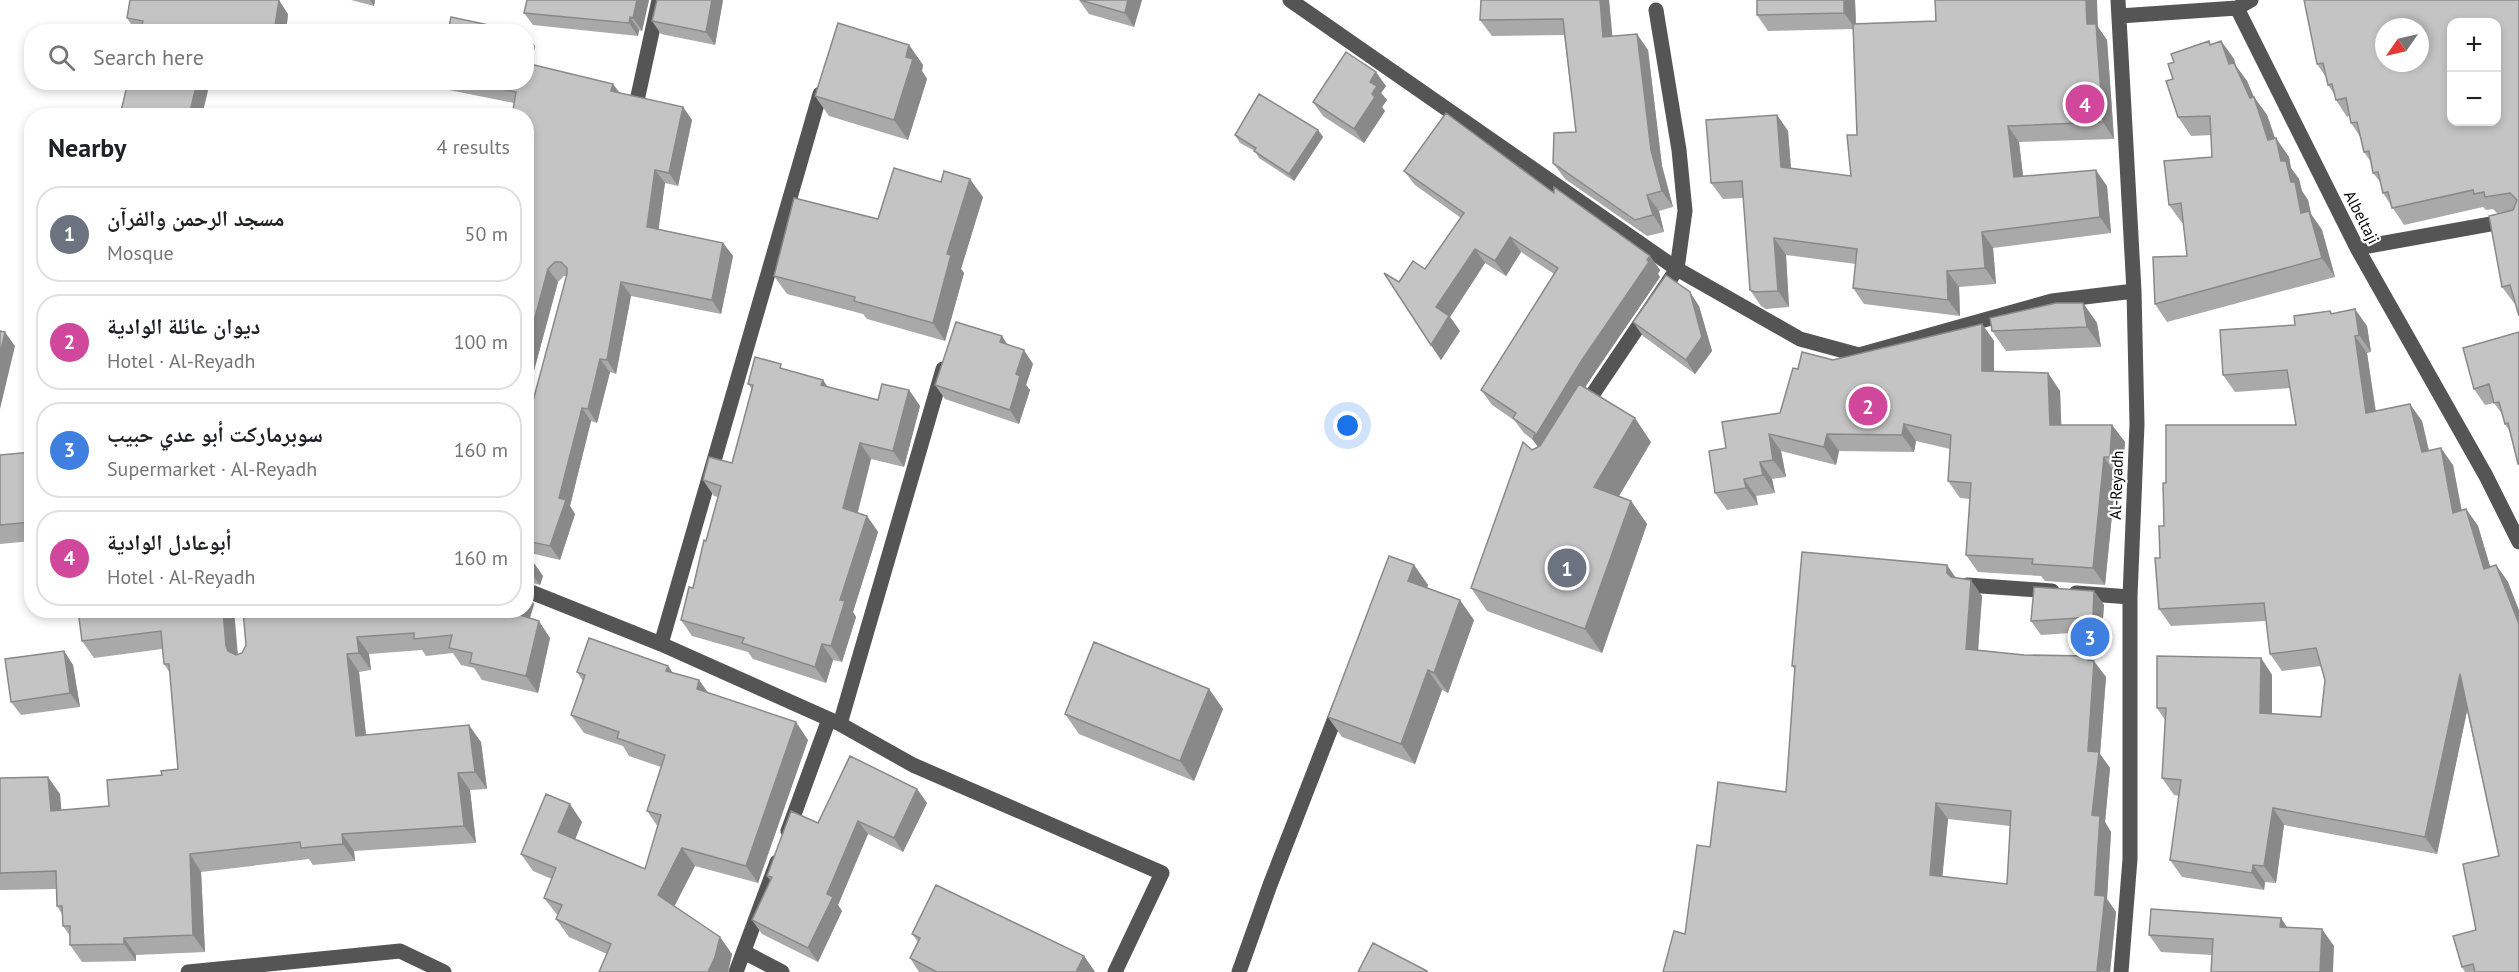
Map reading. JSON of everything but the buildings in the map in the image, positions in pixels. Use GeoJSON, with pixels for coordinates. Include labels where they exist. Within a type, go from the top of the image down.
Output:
{"type":"FeatureCollection","features":[{"type":"Feature","properties":{"kind":"street"},"geometry":{"type":"LineString","coordinates":[[638,96],[659,0]]}},
{"type":"Feature","properties":{"kind":"street"},"geometry":{"type":"LineString","coordinates":[[1290,0],[1677,269],[1800,339],[1859,355],[2052,301],[2134,291]]}},
{"type":"Feature","properties":{"kind":"street","name":"Al-Reyadh"},"geometry":{"type":"LineString","coordinates":[[2118,0],[2134,291],[2137,424],[2130,597],[2130,859],[2121,972]]}},
{"type":"Feature","properties":{"kind":"street"},"geometry":{"type":"LineString","coordinates":[[2119,16],[2237,8],[2251,0]]}},
{"type":"Feature","properties":{"kind":"street","name":"Albeltaji"},"geometry":{"type":"LineString","coordinates":[[2237,8],[2357,248],[2486,476],[2519,542]]}},
{"type":"Feature","properties":{"kind":"street"},"geometry":{"type":"LineString","coordinates":[[1572,427],[1677,269],[1685,211],[1679,150],[1656,10]]}},
{"type":"Feature","properties":{"kind":"street"},"geometry":{"type":"LineString","coordinates":[[661,644],[820,94]]}},
{"type":"Feature","properties":{"kind":"street"},"geometry":{"type":"LineString","coordinates":[[2357,248],[2519,219]]}},
{"type":"Feature","properties":{"kind":"street"},"geometry":{"type":"LineString","coordinates":[[736,972],[782,847],[835,722],[948,351]]}},
{"type":"Feature","properties":{"kind":"street"},"geometry":{"type":"LineString","coordinates":[[1967,585],[2130,597]]}},
{"type":"Feature","properties":{"kind":"street"},"geometry":{"type":"LineString","coordinates":[[534,593],[661,644],[835,722],[913,765],[1162,873],[1115,972]]}},
{"type":"Feature","properties":{"kind":"street"},"geometry":{"type":"LineString","coordinates":[[1239,972],[1270,885],[1346,690]]}},
{"type":"Feature","properties":{"kind":"street"},"geometry":{"type":"LineString","coordinates":[[188,972],[400,951],[444,972]]}},
{"type":"Feature","properties":{"kind":"street"},"geometry":{"type":"LineString","coordinates":[[744,952],[782,972]]}},
{"type":"Feature","properties":{"kind":"place","name":"أبوعادل الوادية"},"geometry":{"type":"Point","coordinates":[2085,104]}},
{"type":"Feature","properties":{"kind":"place","name":"ديوان عائلة الوادية"},"geometry":{"type":"Point","coordinates":[1868,406]}},
{"type":"Feature","properties":{"kind":"place","name":"مسجد الرحمن والفرآن"},"geometry":{"type":"Point","coordinates":[1567,568]}},
{"type":"Feature","properties":{"kind":"place","name":"سوبرماركت أبو عدي حبيب"},"geometry":{"type":"Point","coordinates":[2090,637]}}]}
